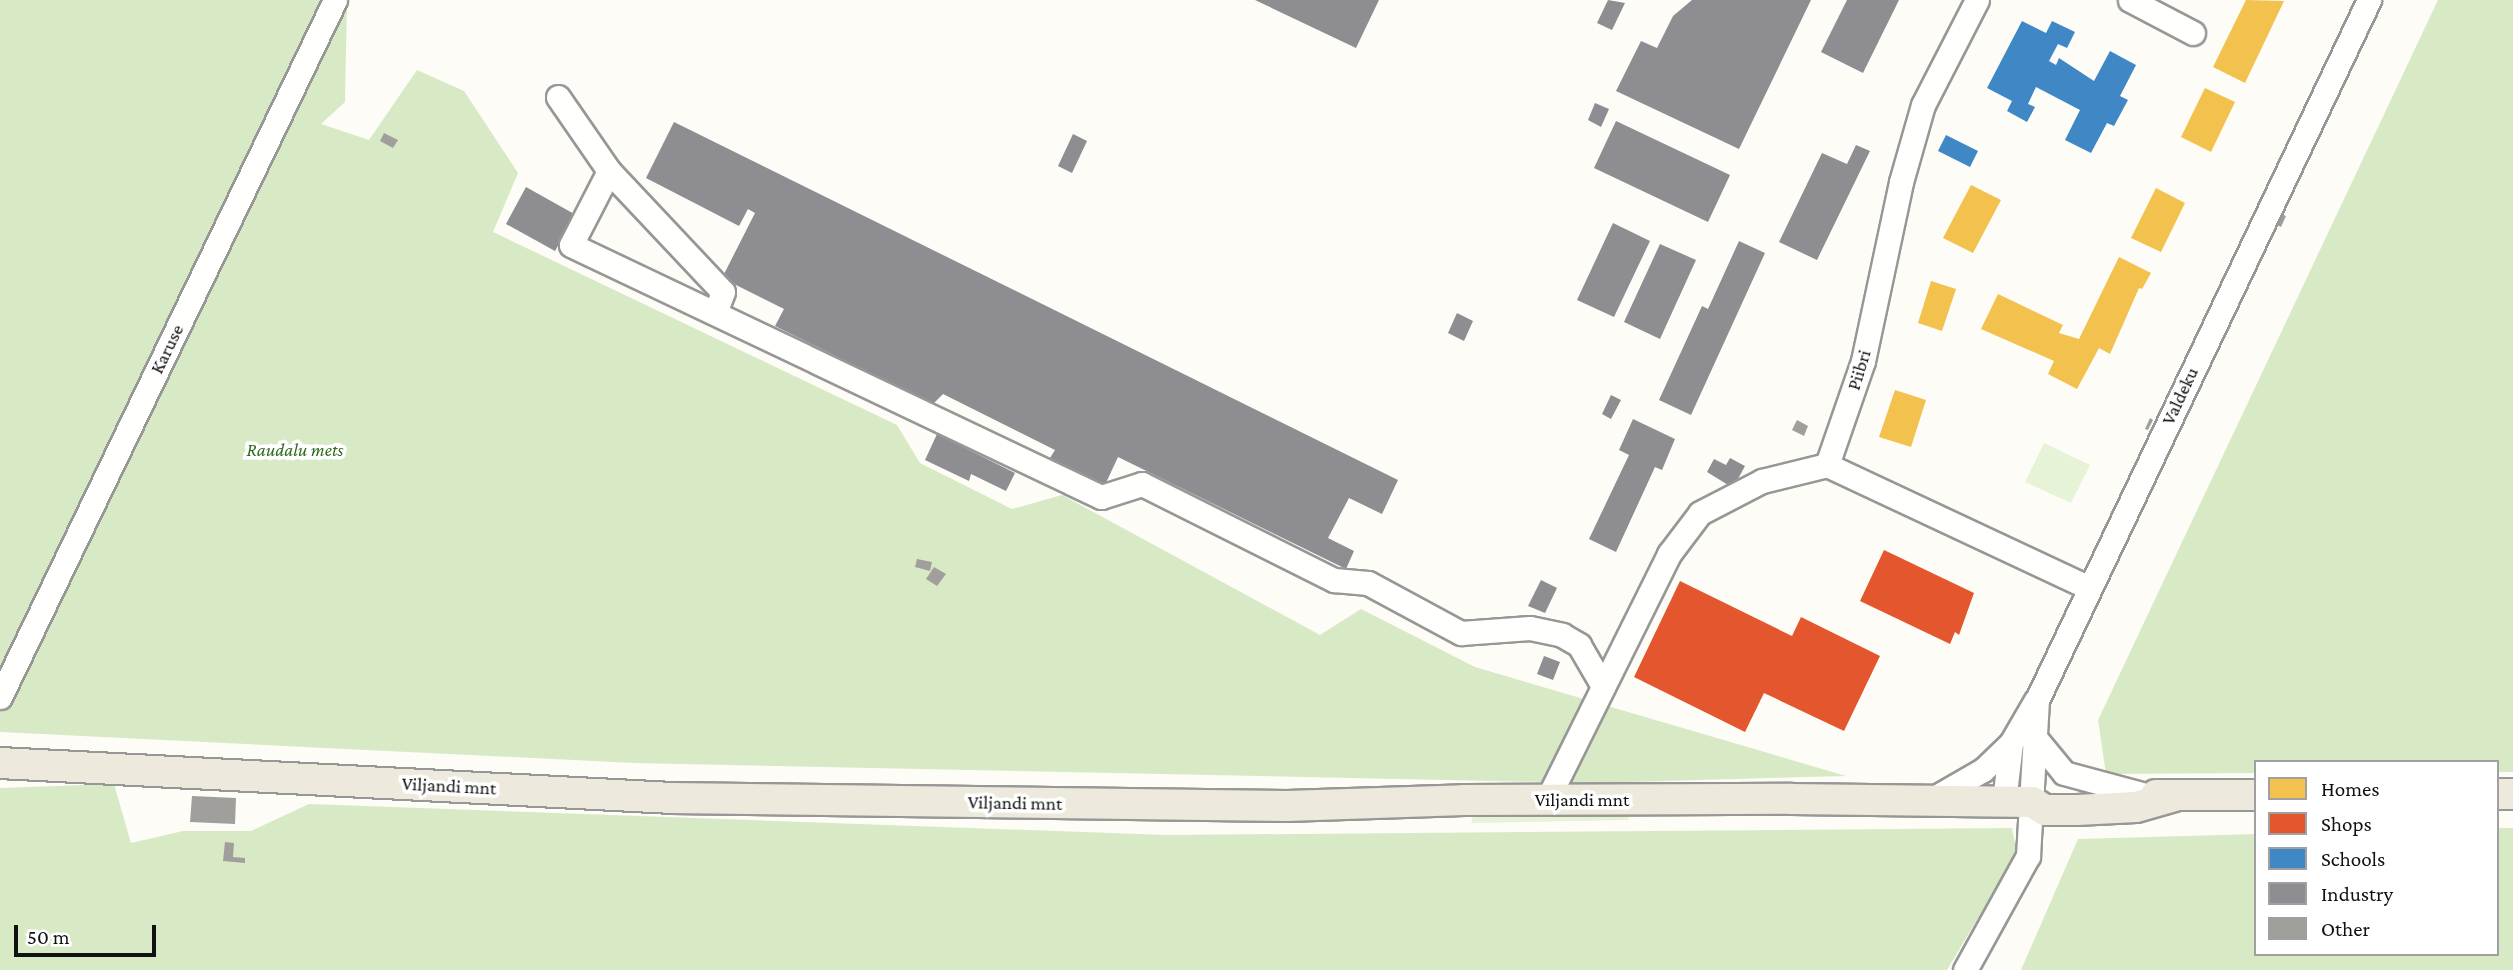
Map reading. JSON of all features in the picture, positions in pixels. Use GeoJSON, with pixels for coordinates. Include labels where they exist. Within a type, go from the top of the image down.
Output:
{"type":"FeatureCollection","features":[{"type":"Feature","properties":{"kind":"main road","name":"Viljandi mnt"},"geometry":{"type":"LineString","coordinates":[[0,762],[672,798],[1287,806],[1547,800],[2018,801],[2045,793],[2254,795]]}},
{"type":"Feature","properties":{"kind":"main road","name":"Viljandi mnt"},"geometry":{"type":"LineString","coordinates":[[2018,801],[2045,810],[2077,810],[2136,807],[2174,796]]}},
{"type":"Feature","properties":{"kind":"street","name":"Karuse"},"geometry":{"type":"LineString","coordinates":[[0,697],[335,0]]}},
{"type":"Feature","properties":{"kind":"street","name":"Piibri"},"geometry":{"type":"LineString","coordinates":[[1827,466],[1863,361],[1901,182],[1923,105],[1977,0]]}},
{"type":"Feature","properties":{"kind":"street"},"geometry":{"type":"LineString","coordinates":[[2130,0],[2193,33]]}},
{"type":"Feature","properties":{"kind":"street","name":"Valdeku"},"geometry":{"type":"LineString","coordinates":[[2018,801],[2037,700],[2369,0]]}},
{"type":"Feature","properties":{"kind":"street"},"geometry":{"type":"LineString","coordinates":[[558,97],[610,171],[723,292],[715,313]]}},
{"type":"Feature","properties":{"kind":"street"},"geometry":{"type":"LineString","coordinates":[[610,171],[571,244],[1101,497],[1142,485],[1334,580],[1368,583],[1461,633],[1530,628],[1562,635],[1579,645],[1603,687]]}},
{"type":"Feature","properties":{"kind":"street"},"geometry":{"type":"LineString","coordinates":[[1547,800],[1669,554],[1700,513],[1762,481],[1827,466],[2090,588]]}},
{"type":"Feature","properties":{"kind":"street"},"geometry":{"type":"LineString","coordinates":[[1929,801],[1983,769],[2011,743],[2037,700]]}},
{"type":"Feature","properties":{"kind":"street"},"geometry":{"type":"LineString","coordinates":[[2032,734],[2064,773],[2142,794]]}},
{"type":"Feature","properties":{"kind":"street"},"geometry":{"type":"LineString","coordinates":[[1965,970],[2028,856],[2011,743]]}},
{"type":"Feature","properties":{"kind":"green space","name":"Raudalu mets"},"geometry":{"type":"Polygon","coordinates":[[[0,0],[347,0],[345,102],[321,124],[369,140],[417,70],[464,91],[518,173],[493,232],[897,425],[920,463],[1012,509],[1062,495],[1320,635],[1361,609],[1475,667],[1846,776],[1590,783],[634,763],[0,732],[0,0]]]}},
{"type":"Feature","properties":{"kind":"green space"},"geometry":{"type":"Polygon","coordinates":[[[2438,0],[2513,0],[2513,772],[2499,772],[2499,760],[2254,760],[2254,773],[2106,774],[2098,720],[2438,0]]]}},
{"type":"Feature","properties":{"kind":"green space"},"geometry":{"type":"Polygon","coordinates":[[[2044,443],[2090,465],[2071,503],[2025,482],[2044,443]]]}},
{"type":"Feature","properties":{"kind":"green space"},"geometry":{"type":"Polygon","coordinates":[[[114,784],[131,843],[183,831],[251,831],[309,804],[1166,835],[2012,828],[2015,843],[2022,844],[1947,970],[0,970],[0,788],[114,784]]]}},
{"type":"Feature","properties":{"kind":"green space"},"geometry":{"type":"Polygon","coordinates":[[[1574,812],[1629,816],[1628,820],[1471,823],[1474,813],[1574,812]]]}},
{"type":"Feature","properties":{"kind":"green space"},"geometry":{"type":"Polygon","coordinates":[[[2499,828],[2513,828],[2513,970],[2021,970],[2078,839],[2254,834],[2254,956],[2499,956],[2499,828]]]}},
{"type":"Feature","properties":{"kind":"building: Homes"},"geometry":{"type":"Polygon","coordinates":[[[2246,0],[2284,1],[2245,83],[2213,67],[2246,0]]]}},
{"type":"Feature","properties":{"kind":"building: Homes"},"geometry":{"type":"Polygon","coordinates":[[[2205,88],[2235,102],[2211,152],[2181,137],[2205,88]]]}},
{"type":"Feature","properties":{"kind":"building: Homes"},"geometry":{"type":"Polygon","coordinates":[[[1971,185],[2001,200],[1973,253],[1943,238],[1971,185]]]}},
{"type":"Feature","properties":{"kind":"building: Homes"},"geometry":{"type":"Polygon","coordinates":[[[2156,188],[2185,203],[2161,252],[2131,238],[2156,188]]]}},
{"type":"Feature","properties":{"kind":"building: Homes"},"geometry":{"type":"Polygon","coordinates":[[[2119,257],[2151,273],[2142,289],[2139,288],[2110,354],[2099,348],[2077,389],[2048,374],[2054,361],[1981,329],[1998,294],[2063,325],[2059,333],[2079,339],[2119,257]]]}},
{"type":"Feature","properties":{"kind":"building: Homes"},"geometry":{"type":"Polygon","coordinates":[[[1931,281],[1956,289],[1942,331],[1918,323],[1931,281]]]}},
{"type":"Feature","properties":{"kind":"building: Homes"},"geometry":{"type":"Polygon","coordinates":[[[1895,390],[1926,400],[1911,447],[1879,437],[1895,390]]]}},
{"type":"Feature","properties":{"kind":"building: Shops"},"geometry":{"type":"Polygon","coordinates":[[[1884,550],[1974,593],[1959,635],[1955,632],[1950,644],[1860,601],[1884,550]]]}},
{"type":"Feature","properties":{"kind":"building: Shops"},"geometry":{"type":"Polygon","coordinates":[[[1680,581],[1792,636],[1801,617],[1880,656],[1844,731],[1764,693],[1745,732],[1634,677],[1680,581]]]}},
{"type":"Feature","properties":{"kind":"building: Schools"},"geometry":{"type":"Polygon","coordinates":[[[2022,21],[2046,33],[2052,21],[2075,32],[2067,48],[2058,44],[2049,61],[2056,65],[2059,58],[2094,81],[2110,51],[2136,65],[2120,96],[2128,100],[2114,126],[2107,123],[2091,153],[2065,140],[2080,110],[2036,87],[2028,104],[2035,107],[2027,122],[2007,111],[2012,101],[1987,88],[2022,21]]]}},
{"type":"Feature","properties":{"kind":"building: Schools"},"geometry":{"type":"Polygon","coordinates":[[[1946,135],[1978,151],[1970,167],[1938,151],[1946,135]]]}},
{"type":"Feature","properties":{"kind":"building: Industry"},"geometry":{"type":"Polygon","coordinates":[[[1255,0],[1379,0],[1356,48],[1255,0]]]}},
{"type":"Feature","properties":{"kind":"building: Industry"},"geometry":{"type":"Polygon","coordinates":[[[1608,0],[1625,3],[1612,30],[1597,23],[1608,0]]]}},
{"type":"Feature","properties":{"kind":"building: Industry"},"geometry":{"type":"Polygon","coordinates":[[[1692,0],[1811,0],[1739,149],[1616,91],[1641,41],[1657,48],[1673,16],[1692,0]]]}},
{"type":"Feature","properties":{"kind":"building: Industry"},"geometry":{"type":"Polygon","coordinates":[[[1847,0],[1899,0],[1863,73],[1821,52],[1847,0]]]}},
{"type":"Feature","properties":{"kind":"building: Industry"},"geometry":{"type":"Polygon","coordinates":[[[1595,103],[1609,109],[1601,127],[1588,120],[1595,103]]]}},
{"type":"Feature","properties":{"kind":"building: Industry"},"geometry":{"type":"Polygon","coordinates":[[[1616,121],[1730,175],[1708,222],[1594,168],[1616,121]]]}},
{"type":"Feature","properties":{"kind":"building: Industry"},"geometry":{"type":"Polygon","coordinates":[[[674,122],[1398,480],[1382,514],[1349,498],[1328,538],[1354,551],[1346,569],[1118,457],[1105,485],[1050,458],[1055,450],[943,394],[933,404],[775,326],[784,309],[722,278],[755,213],[748,209],[739,226],[646,178],[674,122]]]}},
{"type":"Feature","properties":{"kind":"building: Industry"},"geometry":{"type":"Polygon","coordinates":[[[1073,134],[1087,141],[1072,173],[1058,166],[1073,134]]]}},
{"type":"Feature","properties":{"kind":"building: Industry"},"geometry":{"type":"Polygon","coordinates":[[[1856,145],[1870,151],[1817,260],[1779,242],[1822,153],[1847,164],[1856,145]]]}},
{"type":"Feature","properties":{"kind":"building: Industry"},"geometry":{"type":"Polygon","coordinates":[[[526,187],[576,215],[555,251],[506,224],[526,187]]]}},
{"type":"Feature","properties":{"kind":"building: Industry"},"geometry":{"type":"Polygon","coordinates":[[[1613,223],[1650,241],[1614,317],[1577,300],[1613,223]]]}},
{"type":"Feature","properties":{"kind":"building: Industry"},"geometry":{"type":"Polygon","coordinates":[[[1739,241],[1765,253],[1691,415],[1659,400],[1702,306],[1708,309],[1739,241]]]}},
{"type":"Feature","properties":{"kind":"building: Industry"},"geometry":{"type":"Polygon","coordinates":[[[1660,244],[1696,260],[1660,339],[1624,322],[1660,244]]]}},
{"type":"Feature","properties":{"kind":"building: Industry"},"geometry":{"type":"Polygon","coordinates":[[[1457,313],[1473,321],[1464,341],[1448,333],[1457,313]]]}},
{"type":"Feature","properties":{"kind":"building: Industry"},"geometry":{"type":"Polygon","coordinates":[[[1611,395],[1621,400],[1611,419],[1602,414],[1611,395]]]}},
{"type":"Feature","properties":{"kind":"building: Industry"},"geometry":{"type":"Polygon","coordinates":[[[1633,419],[1675,439],[1662,470],[1655,467],[1616,552],[1589,539],[1629,455],[1619,450],[1633,419]]]}},
{"type":"Feature","properties":{"kind":"building: Industry"},"geometry":{"type":"Polygon","coordinates":[[[937,434],[1015,473],[1006,491],[971,474],[969,481],[925,460],[937,434]]]}},
{"type":"Feature","properties":{"kind":"building: Industry"},"geometry":{"type":"Polygon","coordinates":[[[1730,458],[1745,466],[1733,488],[1707,472],[1714,459],[1726,465],[1730,458]]]}},
{"type":"Feature","properties":{"kind":"building: Industry"},"geometry":{"type":"Polygon","coordinates":[[[1541,580],[1557,588],[1545,613],[1528,606],[1541,580]]]}},
{"type":"Feature","properties":{"kind":"building: Industry"},"geometry":{"type":"Polygon","coordinates":[[[1544,656],[1560,662],[1553,680],[1537,674],[1544,656]]]}},
{"type":"Feature","properties":{"kind":"building: Other"},"geometry":{"type":"Polygon","coordinates":[[[384,133],[398,140],[393,148],[380,141],[384,133]]]}},
{"type":"Feature","properties":{"kind":"building: Other"},"geometry":{"type":"Polygon","coordinates":[[[2281,214],[2286,216],[2281,227],[2277,225],[2281,214]]]}},
{"type":"Feature","properties":{"kind":"building: Other"},"geometry":{"type":"Polygon","coordinates":[[[2150,418],[2153,420],[2148,430],[2145,429],[2150,418]]]}},
{"type":"Feature","properties":{"kind":"building: Other"},"geometry":{"type":"Polygon","coordinates":[[[1797,420],[1808,426],[1804,436],[1792,430],[1797,420]]]}},
{"type":"Feature","properties":{"kind":"building: Other"},"geometry":{"type":"Polygon","coordinates":[[[917,559],[932,562],[930,571],[915,567],[917,559]]]}},
{"type":"Feature","properties":{"kind":"building: Other"},"geometry":{"type":"Polygon","coordinates":[[[934,567],[946,574],[937,586],[926,579],[934,567]]]}},
{"type":"Feature","properties":{"kind":"building: Other"},"geometry":{"type":"Polygon","coordinates":[[[192,796],[236,798],[235,824],[190,822],[192,796]]]}},
{"type":"Feature","properties":{"kind":"building: Other"},"geometry":{"type":"Polygon","coordinates":[[[225,842],[234,843],[233,857],[245,858],[245,863],[223,861],[225,842]]]}}]}
